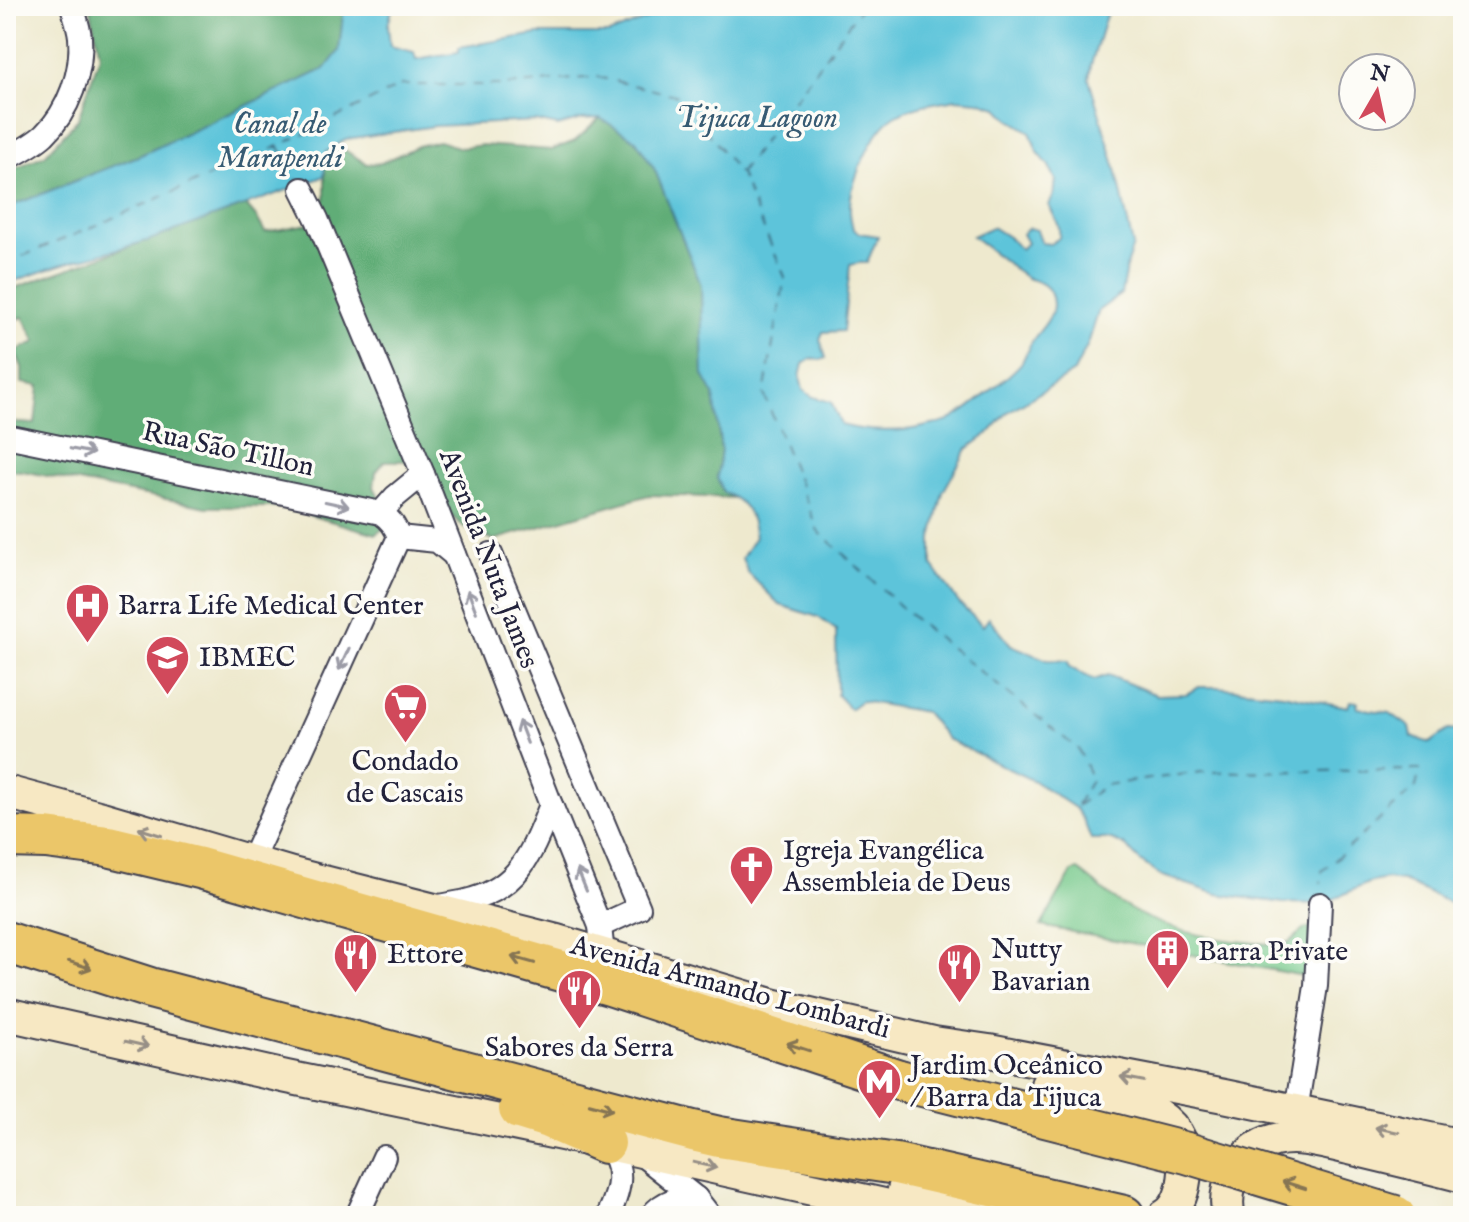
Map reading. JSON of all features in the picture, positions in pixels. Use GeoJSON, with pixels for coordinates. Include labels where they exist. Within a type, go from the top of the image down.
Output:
{"type":"FeatureCollection","features":[{"type":"Feature","properties":{"kind":"highway"},"geometry":{"type":"LineString","coordinates":[[6,817],[102,818]]}},
{"type":"Feature","properties":{"kind":"highway","name":"Avenida Armando Lombardi"},"geometry":{"type":"LineString","coordinates":[[6,837],[46,838],[108,846],[200,868],[610,985],[899,1080],[1187,1153],[1395,1216]]}},
{"type":"Feature","properties":{"kind":"highway"},"geometry":{"type":"LineString","coordinates":[[336,907],[430,908]]}},
{"type":"Feature","properties":{"kind":"highway"},"geometry":{"type":"LineString","coordinates":[[6,942],[150,988],[693,1131],[896,1164],[1124,1216]]}},
{"type":"Feature","properties":{"kind":"highway"},"geometry":{"type":"LineString","coordinates":[[6,968],[84,996],[521,1110],[620,1146]]}},
{"type":"Feature","properties":{"kind":"main road","name":"Avenida Armando Lombardi"},"geometry":{"type":"LineString","coordinates":[[6,792],[292,874],[430,908],[602,940],[772,1005],[934,1043],[989,1051],[1463,1146]]}},
{"type":"Feature","properties":{"kind":"main road"},"geometry":{"type":"LineString","coordinates":[[772,1005],[833,1032],[937,1062],[1129,1101],[1147,1108],[1165,1120],[1177,1134],[1184,1152],[1185,1173],[1180,1196],[1172,1212],[1165,1216]]}},
{"type":"Feature","properties":{"kind":"main road"},"geometry":{"type":"LineString","coordinates":[[6,1014],[934,1216]]}},
{"type":"Feature","properties":{"kind":"main road"},"geometry":{"type":"LineString","coordinates":[[1229,1216],[1228,1193],[1240,1161],[1260,1145],[1275,1140],[1294,1138],[1322,1142],[1463,1176]]}},
{"type":"Feature","properties":{"kind":"main road"},"geometry":{"type":"LineString","coordinates":[[750,1175],[914,1192],[1035,1216]]}},
{"type":"Feature","properties":{"kind":"street"},"geometry":{"type":"LineString","coordinates":[[6,159],[44,134],[66,105],[76,82],[80,35],[72,6]]}},
{"type":"Feature","properties":{"kind":"street","name":"Avenida Nuta James"},"geometry":{"type":"LineString","coordinates":[[302,189],[423,474],[602,940]]}},
{"type":"Feature","properties":{"kind":"street","name":"Rua São Tillon"},"geometry":{"type":"LineString","coordinates":[[6,436],[381,513]]}},
{"type":"Feature","properties":{"kind":"street"},"geometry":{"type":"LineString","coordinates":[[251,862],[399,537],[392,521],[381,513],[423,474]]}},
{"type":"Feature","properties":{"kind":"street"},"geometry":{"type":"LineString","coordinates":[[399,537],[437,541],[454,555]]}},
{"type":"Feature","properties":{"kind":"street"},"geometry":{"type":"LineString","coordinates":[[491,554],[639,908],[602,940]]}},
{"type":"Feature","properties":{"kind":"street"},"geometry":{"type":"LineString","coordinates":[[430,908],[475,899],[502,885],[521,869],[533,850],[551,805]]}},
{"type":"Feature","properties":{"kind":"street"},"geometry":{"type":"LineString","coordinates":[[1296,1111],[1316,986],[1320,904]]}},
{"type":"Feature","properties":{"kind":"street"},"geometry":{"type":"LineString","coordinates":[[608,1216],[620,1181],[614,1153],[620,1146],[696,1198],[710,1216]]}},
{"type":"Feature","properties":{"kind":"street"},"geometry":{"type":"LineString","coordinates":[[357,1216],[384,1157]]}},
{"type":"Feature","properties":{"kind":"street"},"geometry":{"type":"LineString","coordinates":[[651,1216],[663,1204],[676,1198],[696,1198]]}},
{"type":"Feature","properties":{"kind":"green space"},"geometry":{"type":"Polygon","coordinates":[[[90,6],[344,6],[339,51],[325,69],[141,155],[6,208],[6,172],[45,155],[78,119],[100,55],[90,6]]]}},
{"type":"Feature","properties":{"kind":"green space"},"geometry":{"type":"Polygon","coordinates":[[[600,118],[636,140],[655,170],[701,285],[703,374],[714,395],[721,450],[717,478],[723,492],[736,498],[649,495],[494,540],[464,528],[446,510],[430,478],[405,461],[385,461],[376,472],[374,487],[390,518],[376,534],[280,507],[207,507],[6,470],[6,422],[35,424],[39,386],[22,383],[22,367],[15,351],[36,342],[23,317],[6,323],[6,291],[246,205],[265,232],[308,224],[325,198],[325,152],[340,147],[367,164],[381,163],[418,146],[439,141],[461,148],[482,145],[552,150],[575,141],[600,118]]]}},
{"type":"Feature","properties":{"kind":"green space"},"geometry":{"type":"Polygon","coordinates":[[[1078,870],[1121,904],[1186,932],[1221,939],[1279,944],[1290,942],[1306,928],[1312,929],[1309,977],[1041,926],[1072,872],[1078,870]]]}},
{"type":"Feature","properties":{"kind":"water","name":"Tijuca Lagoon"},"geometry":{"type":"Polygon","coordinates":[[[344,6],[393,6],[388,25],[390,46],[414,52],[416,59],[459,52],[459,47],[538,34],[609,34],[660,14],[667,6],[1109,6],[1089,79],[1116,169],[1133,246],[1121,294],[1099,310],[1088,344],[1074,372],[1008,412],[989,433],[967,449],[943,492],[932,538],[932,565],[959,603],[983,626],[989,618],[1011,645],[1047,660],[1068,661],[1069,667],[1094,680],[1108,675],[1157,695],[1186,694],[1199,687],[1217,687],[1283,694],[1348,707],[1350,701],[1358,702],[1357,708],[1390,713],[1410,727],[1412,737],[1430,743],[1448,730],[1463,731],[1463,906],[1403,881],[1386,879],[1368,883],[1323,904],[1283,903],[1217,894],[1160,875],[1124,845],[1109,839],[1091,839],[1075,808],[1034,781],[947,739],[925,712],[861,701],[850,709],[837,695],[836,630],[818,617],[780,605],[748,573],[742,558],[755,537],[752,521],[743,504],[723,492],[717,478],[721,450],[714,395],[703,375],[701,285],[655,170],[636,140],[600,118],[558,126],[535,121],[435,126],[346,139],[326,152],[324,176],[320,178],[147,241],[60,265],[6,284],[6,208],[141,155],[325,69],[339,51],[344,6]],[[956,99],[909,109],[895,116],[870,145],[858,173],[850,211],[853,229],[878,236],[867,263],[850,265],[843,331],[823,332],[820,339],[826,358],[811,359],[803,364],[800,377],[803,390],[813,397],[831,402],[841,425],[864,430],[898,431],[950,420],[1017,368],[1052,312],[1053,299],[1045,286],[1025,277],[972,236],[992,227],[1021,249],[1027,243],[1022,234],[1029,228],[1037,230],[1042,243],[1050,244],[1059,238],[1058,224],[1049,205],[1056,180],[1037,151],[1030,132],[997,107],[956,99]]]}},
{"type":"Feature","properties":{"kind":"ferry route"},"geometry":{"type":"LineString","coordinates":[[740,173],[862,6]]}},
{"type":"Feature","properties":{"kind":"ferry route"},"geometry":{"type":"LineString","coordinates":[[6,263],[279,146],[402,85],[506,85],[597,77],[680,96],[740,174],[785,277],[764,394],[818,531],[918,622],[1078,749],[1092,779],[1075,808]]}},
{"type":"Feature","properties":{"kind":"ferry route"},"geometry":{"type":"LineString","coordinates":[[279,147],[297,180]]}},
{"type":"Feature","properties":{"kind":"ferry route"},"geometry":{"type":"LineString","coordinates":[[1077,806],[1105,785],[1202,772],[1420,770],[1416,787],[1322,871],[1321,883]]}},
{"type":"Feature","properties":{"kind":"place","name":"Barra Life Medical Center"},"geometry":{"type":"Point","coordinates":[87,645]}},
{"type":"Feature","properties":{"kind":"place","name":"IBMEC"},"geometry":{"type":"Point","coordinates":[168,697]}},
{"type":"Feature","properties":{"kind":"place","name":"Condado de Cascais"},"geometry":{"type":"Point","coordinates":[405,744]}},
{"type":"Feature","properties":{"kind":"place","name":"Igreja Evangélica Assembleia de Deus"},"geometry":{"type":"Point","coordinates":[752,906]}},
{"type":"Feature","properties":{"kind":"place","name":"Barra Private"},"geometry":{"type":"Point","coordinates":[1167,991]}},
{"type":"Feature","properties":{"kind":"place","name":"Ettore"},"geometry":{"type":"Point","coordinates":[356,994]}},
{"type":"Feature","properties":{"kind":"place","name":"Nutty Bavarian"},"geometry":{"type":"Point","coordinates":[960,1005]}},
{"type":"Feature","properties":{"kind":"place","name":"Sabores da Serra"},"geometry":{"type":"Point","coordinates":[579,1030]}},
{"type":"Feature","properties":{"kind":"place","name":"Jardim Oceânico / Barra da Tijuca"},"geometry":{"type":"Point","coordinates":[879,1121]}},
{"type":"Feature","properties":{"kind":"water label","name":"Canal de Marapendi"},"geometry":{"type":"Point","coordinates":[280,142]}}]}
